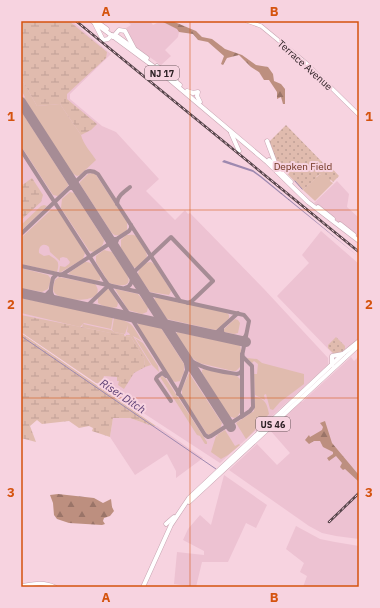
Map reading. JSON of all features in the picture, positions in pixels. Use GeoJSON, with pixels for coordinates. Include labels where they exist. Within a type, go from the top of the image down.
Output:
{"type":"FeatureCollection","features":[{"type":"Feature","properties":{"kind":"highway"},"geometry":{"type":"LineString","coordinates":[[94,21],[103,40],[107,40],[119,30],[125,31],[134,48]]}},
{"type":"Feature","properties":{"kind":"highway","name":"NJ 17"},"geometry":{"type":"LineString","coordinates":[[94,21],[150,64],[264,159],[308,202],[359,240]]}},
{"type":"Feature","properties":{"kind":"highway","name":"NJ 17"},"geometry":{"type":"LineString","coordinates":[[113,35],[134,48],[187,91],[194,93],[198,92],[197,96],[200,102],[279,169],[312,201],[359,240]]}},
{"type":"Feature","properties":{"kind":"highway"},"geometry":{"type":"LineString","coordinates":[[220,122],[233,136],[239,151]]}},
{"type":"Feature","properties":{"kind":"highway"},"geometry":{"type":"LineString","coordinates":[[267,142],[273,160],[279,169]]}},
{"type":"Feature","properties":{"kind":"highway","name":"US 46"},"geometry":{"type":"LineString","coordinates":[[146,582],[177,519],[187,504],[241,449],[343,354],[359,341]]}},
{"type":"Feature","properties":{"kind":"highway","name":"US 46"},"geometry":{"type":"LineString","coordinates":[[144,587],[170,527],[191,496],[227,466],[359,345]]}},
{"type":"Feature","properties":{"kind":"highway"},"geometry":{"type":"LineString","coordinates":[[332,365],[332,356],[343,354]]}},
{"type":"Feature","properties":{"kind":"highway"},"geometry":{"type":"LineString","coordinates":[[322,378],[336,361],[342,360]]}},
{"type":"Feature","properties":{"kind":"highway"},"geometry":{"type":"LineString","coordinates":[[227,466],[228,473]]}},
{"type":"Feature","properties":{"kind":"highway"},"geometry":{"type":"LineString","coordinates":[[166,524],[178,514]]}},
{"type":"Feature","properties":{"kind":"main road","name":"Terrace Avenue"},"geometry":{"type":"LineString","coordinates":[[247,21],[261,26],[307,64],[359,115]]}},
{"type":"Feature","properties":{"kind":"main road"},"geometry":{"type":"LineString","coordinates":[[21,586],[41,583],[55,587]]}},
{"type":"Feature","properties":{"kind":"shaded area"},"geometry":{"type":"Polygon","coordinates":[[[21,21],[72,21],[111,54],[70,94],[70,99],[102,126],[116,132],[159,179],[146,191],[175,220],[185,210],[188,214],[190,213],[264,289],[328,358],[328,365],[220,463],[96,383],[21,332],[21,21]]]}},
{"type":"Feature","properties":{"kind":"shaded area"},"geometry":{"type":"Polygon","coordinates":[[[127,21],[150,21],[153,25],[161,21],[178,29],[178,37],[165,50],[171,56],[161,65],[134,46],[126,28],[131,25],[127,21]]]}},
{"type":"Feature","properties":{"kind":"shaded area"},"geometry":{"type":"Polygon","coordinates":[[[337,181],[349,194],[347,207],[359,218],[359,238],[314,203],[337,181]]]}},
{"type":"Feature","properties":{"kind":"shaded area"},"geometry":{"type":"Polygon","coordinates":[[[321,231],[359,264],[359,339],[339,355],[333,354],[277,296],[309,263],[302,255],[321,231]]]}},
{"type":"Feature","properties":{"kind":"shaded area"},"geometry":{"type":"Polygon","coordinates":[[[359,356],[359,539],[322,533],[309,526],[229,470],[257,444],[277,465],[290,453],[269,429],[300,401],[302,402],[351,357],[354,361],[359,356]]]}},
{"type":"Feature","properties":{"kind":"shaded area"},"geometry":{"type":"Polygon","coordinates":[[[113,418],[130,418],[152,426],[157,426],[203,458],[176,478],[176,471],[167,454],[135,475],[110,437],[113,418]]]}},
{"type":"Feature","properties":{"kind":"shaded area"},"geometry":{"type":"Polygon","coordinates":[[[224,475],[267,505],[256,528],[246,523],[228,562],[202,562],[196,587],[174,584],[177,552],[204,555],[204,551],[183,540],[188,529],[200,515],[211,525],[224,475]]]}},
{"type":"Feature","properties":{"kind":"shaded area"},"geometry":{"type":"Polygon","coordinates":[[[296,526],[320,539],[359,546],[359,587],[303,587],[307,576],[300,572],[304,563],[286,549],[296,526]]]}},
{"type":"Feature","properties":{"kind":"green space"},"geometry":{"type":"Polygon","coordinates":[[[21,21],[69,21],[107,52],[106,58],[67,94],[67,99],[97,124],[91,130],[81,135],[60,104],[37,106],[21,78],[21,21]]]}},
{"type":"Feature","properties":{"kind":"green space"},"geometry":{"type":"Polygon","coordinates":[[[161,21],[172,21],[196,31],[202,37],[212,39],[225,49],[242,55],[256,65],[268,67],[273,74],[274,81],[281,84],[285,89],[285,104],[283,104],[281,97],[277,99],[277,92],[269,80],[264,80],[259,72],[251,67],[239,55],[227,58],[223,65],[221,64],[224,56],[208,42],[198,40],[193,34],[179,32],[177,29],[161,21]]]}},
{"type":"Feature","properties":{"kind":"green space"},"geometry":{"type":"Polygon","coordinates":[[[21,78],[37,106],[60,104],[81,135],[85,145],[96,160],[80,175],[77,176],[72,173],[24,98],[25,97],[21,90],[21,78]]]}},
{"type":"Feature","properties":{"kind":"green space"},"geometry":{"type":"Polygon","coordinates":[[[21,111],[68,184],[68,186],[58,196],[53,195],[21,146],[21,111]]]}},
{"type":"Feature","properties":{"kind":"green space","name":"Depken Field"},"geometry":{"type":"Polygon","coordinates":[[[286,125],[324,164],[326,162],[339,176],[333,182],[331,180],[328,182],[320,174],[316,177],[318,179],[317,180],[315,179],[303,190],[274,160],[269,142],[286,125]]]}},
{"type":"Feature","properties":{"kind":"green space"},"geometry":{"type":"Polygon","coordinates":[[[93,173],[96,175],[127,222],[127,230],[121,234],[115,235],[111,232],[80,184],[80,182],[88,174],[93,173]]]}},
{"type":"Feature","properties":{"kind":"green space"},"geometry":{"type":"Polygon","coordinates":[[[320,174],[333,183],[315,201],[303,190],[320,174]]]}},
{"type":"Feature","properties":{"kind":"green space"},"geometry":{"type":"Polygon","coordinates":[[[32,178],[43,195],[41,202],[21,220],[21,186],[32,178]]]}},
{"type":"Feature","properties":{"kind":"green space"},"geometry":{"type":"Polygon","coordinates":[[[70,192],[74,193],[104,240],[102,246],[94,252],[89,251],[61,208],[62,199],[70,192]]]}},
{"type":"Feature","properties":{"kind":"green space"},"geometry":{"type":"Polygon","coordinates":[[[41,206],[47,206],[21,231],[21,225],[41,206]]]}},
{"type":"Feature","properties":{"kind":"green space"},"geometry":{"type":"Polygon","coordinates":[[[51,210],[57,210],[60,213],[85,253],[83,259],[61,272],[59,272],[60,266],[65,267],[70,262],[67,258],[63,257],[60,258],[60,261],[50,252],[49,247],[45,245],[40,247],[39,253],[44,256],[49,255],[58,262],[57,272],[21,264],[21,238],[51,210]]]}},
{"type":"Feature","properties":{"kind":"green space"},"geometry":{"type":"Polygon","coordinates":[[[126,235],[136,236],[143,245],[147,254],[145,259],[136,268],[133,267],[121,248],[121,240],[126,235]]]}},
{"type":"Feature","properties":{"kind":"green space"},"geometry":{"type":"Polygon","coordinates":[[[104,250],[112,252],[127,274],[129,281],[125,285],[115,285],[109,283],[96,262],[96,256],[104,250]]]}},
{"type":"Feature","properties":{"kind":"green space"},"geometry":{"type":"Polygon","coordinates":[[[85,262],[88,262],[94,266],[100,276],[100,280],[96,281],[69,274],[85,262]]]}},
{"type":"Feature","properties":{"kind":"green space"},"geometry":{"type":"Polygon","coordinates":[[[151,262],[155,265],[171,291],[169,295],[150,292],[138,275],[142,266],[151,262]]]}},
{"type":"Feature","properties":{"kind":"green space"},"geometry":{"type":"Polygon","coordinates":[[[21,268],[48,275],[51,279],[48,289],[42,292],[21,288],[21,268]]]}},
{"type":"Feature","properties":{"kind":"green space"},"geometry":{"type":"Polygon","coordinates":[[[59,277],[95,284],[98,291],[96,295],[82,300],[74,300],[58,296],[53,290],[53,286],[55,280],[59,277]]]}},
{"type":"Feature","properties":{"kind":"green space"},"geometry":{"type":"Polygon","coordinates":[[[107,289],[110,290],[118,303],[117,307],[107,307],[98,303],[98,298],[107,289]]]}},
{"type":"Feature","properties":{"kind":"green space"},"geometry":{"type":"Polygon","coordinates":[[[115,289],[138,294],[148,307],[147,312],[142,314],[128,310],[115,289]]]}},
{"type":"Feature","properties":{"kind":"green space"},"geometry":{"type":"Polygon","coordinates":[[[157,297],[226,312],[229,315],[229,318],[219,329],[215,330],[167,319],[154,300],[157,297]]]}},
{"type":"Feature","properties":{"kind":"green space"},"geometry":{"type":"Polygon","coordinates":[[[21,298],[113,317],[111,329],[84,323],[80,327],[21,313],[21,298]]]}},
{"type":"Feature","properties":{"kind":"green space"},"geometry":{"type":"Polygon","coordinates":[[[21,315],[131,337],[144,358],[145,367],[134,373],[124,389],[118,385],[119,381],[117,381],[117,377],[104,376],[102,384],[96,383],[21,332],[21,315]]]}},
{"type":"Feature","properties":{"kind":"green space"},"geometry":{"type":"Polygon","coordinates":[[[114,318],[129,323],[134,328],[142,341],[133,336],[151,365],[145,367],[144,358],[131,337],[126,336],[130,335],[127,332],[128,325],[125,334],[114,332],[112,330],[114,318]]]}},
{"type":"Feature","properties":{"kind":"green space"},"geometry":{"type":"Polygon","coordinates":[[[235,319],[240,323],[238,333],[234,334],[224,332],[224,329],[235,319]]]}},
{"type":"Feature","properties":{"kind":"green space"},"geometry":{"type":"Polygon","coordinates":[[[140,323],[161,328],[184,364],[184,372],[180,381],[175,382],[171,379],[138,327],[138,324],[140,323]]]}},
{"type":"Feature","properties":{"kind":"green space"},"geometry":{"type":"Polygon","coordinates":[[[83,324],[111,330],[124,334],[124,336],[82,327],[83,324]]]}},
{"type":"Feature","properties":{"kind":"green space"},"geometry":{"type":"Polygon","coordinates":[[[177,332],[240,345],[240,367],[236,371],[233,371],[199,363],[191,357],[176,334],[177,332]]]}},
{"type":"Feature","properties":{"kind":"green space"},"geometry":{"type":"Polygon","coordinates":[[[21,333],[156,426],[130,418],[113,418],[110,437],[92,431],[93,428],[89,426],[79,428],[69,421],[42,424],[37,420],[30,426],[36,442],[21,438],[21,333]]]}},
{"type":"Feature","properties":{"kind":"green space"},"geometry":{"type":"Polygon","coordinates":[[[336,337],[345,346],[345,349],[339,354],[335,355],[328,348],[328,345],[336,337]]]}},
{"type":"Feature","properties":{"kind":"green space"},"geometry":{"type":"Polygon","coordinates":[[[135,338],[143,343],[158,366],[159,372],[152,365],[135,338]]]}},
{"type":"Feature","properties":{"kind":"green space"},"geometry":{"type":"Polygon","coordinates":[[[247,358],[257,359],[262,363],[304,374],[304,384],[280,402],[273,410],[270,409],[266,394],[264,395],[265,400],[255,395],[254,374],[257,374],[258,364],[254,361],[252,363],[247,358]]]}},
{"type":"Feature","properties":{"kind":"green space"},"geometry":{"type":"Polygon","coordinates":[[[204,369],[237,376],[240,379],[241,411],[237,417],[234,418],[229,416],[202,373],[202,370],[204,369]]]}},
{"type":"Feature","properties":{"kind":"green space"},"geometry":{"type":"Polygon","coordinates":[[[189,373],[222,423],[220,429],[210,435],[207,434],[182,396],[182,389],[189,373]]]}},
{"type":"Feature","properties":{"kind":"green space"},"geometry":{"type":"Polygon","coordinates":[[[162,376],[166,379],[207,444],[205,444],[200,436],[197,435],[160,377],[162,376]]]}},
{"type":"Feature","properties":{"kind":"green space"},"geometry":{"type":"Polygon","coordinates":[[[255,397],[265,402],[269,414],[261,423],[257,423],[258,425],[261,424],[246,439],[236,423],[254,411],[255,397]]]}},
{"type":"Feature","properties":{"kind":"green space"},"geometry":{"type":"Polygon","coordinates":[[[325,421],[332,443],[358,474],[359,473],[359,482],[345,469],[343,470],[340,467],[342,463],[336,456],[329,461],[327,458],[333,454],[333,452],[323,447],[320,441],[314,441],[309,444],[305,440],[309,435],[310,437],[322,430],[323,427],[320,423],[325,421]]]}},
{"type":"Feature","properties":{"kind":"green space"},"geometry":{"type":"Polygon","coordinates":[[[225,430],[235,446],[240,445],[221,459],[211,452],[216,436],[218,437],[217,435],[225,430]]]}},
{"type":"Feature","properties":{"kind":"green space"},"geometry":{"type":"Polygon","coordinates":[[[58,494],[94,498],[103,503],[111,499],[114,511],[110,516],[104,518],[103,521],[105,524],[102,525],[69,523],[57,519],[54,515],[53,503],[50,495],[58,494]]]}},
{"type":"Feature","properties":{"kind":"water"},"geometry":{"type":"Polygon","coordinates":[[[224,160],[253,170],[359,257],[260,177],[253,172],[222,162],[224,160]]]}},
{"type":"Feature","properties":{"kind":"waterway"},"geometry":{"type":"LineString","coordinates":[[295,181],[302,189]]}},
{"type":"Feature","properties":{"kind":"waterway","name":"Riser Ditch"},"geometry":{"type":"LineString","coordinates":[[21,336],[216,469]]}},
{"type":"Feature","properties":{"kind":"taxiway"},"geometry":{"type":"LineString","coordinates":[[21,150],[104,279],[130,316],[205,435],[208,437],[211,436],[242,416],[242,356],[249,321],[244,315],[21,266]]}},
{"type":"Feature","properties":{"kind":"taxiway"},"geometry":{"type":"LineString","coordinates":[[21,234],[86,172],[94,172],[98,174],[180,301]]}},
{"type":"Feature","properties":{"kind":"taxiway"},"geometry":{"type":"LineString","coordinates":[[117,204],[117,201],[123,192],[130,187]]}},
{"type":"Feature","properties":{"kind":"taxiway"},"geometry":{"type":"LineString","coordinates":[[70,188],[78,190]]}},
{"type":"Feature","properties":{"kind":"taxiway"},"geometry":{"type":"LineString","coordinates":[[60,275],[129,231],[131,225]]}},
{"type":"Feature","properties":{"kind":"taxiway"},"geometry":{"type":"LineString","coordinates":[[107,235],[112,239],[116,239]]}},
{"type":"Feature","properties":{"kind":"taxiway"},"geometry":{"type":"LineString","coordinates":[[129,270],[133,272],[135,271],[171,237],[213,281],[188,303]]}},
{"type":"Feature","properties":{"kind":"taxiway"},"geometry":{"type":"LineString","coordinates":[[116,250],[115,245],[117,240]]}},
{"type":"Feature","properties":{"kind":"taxiway"},"geometry":{"type":"LineString","coordinates":[[57,274],[53,278],[51,293],[57,301]]}},
{"type":"Feature","properties":{"kind":"taxiway"},"geometry":{"type":"LineString","coordinates":[[125,288],[131,283],[132,274]]}},
{"type":"Feature","properties":{"kind":"taxiway"},"geometry":{"type":"LineString","coordinates":[[81,306],[88,305],[109,285]]}},
{"type":"Feature","properties":{"kind":"taxiway"},"geometry":{"type":"LineString","coordinates":[[40,297],[46,295],[50,291]]}},
{"type":"Feature","properties":{"kind":"taxiway"},"geometry":{"type":"LineString","coordinates":[[210,334],[217,332],[238,313]]}},
{"type":"Feature","properties":{"kind":"taxiway"},"geometry":{"type":"LineString","coordinates":[[222,328],[222,332],[226,337]]}},
{"type":"Feature","properties":{"kind":"taxiway"},"geometry":{"type":"LineString","coordinates":[[238,340],[244,338],[246,335]]}},
{"type":"Feature","properties":{"kind":"taxiway"},"geometry":{"type":"LineString","coordinates":[[241,417],[253,407],[252,366],[242,354]]}},
{"type":"Feature","properties":{"kind":"taxiway"},"geometry":{"type":"LineString","coordinates":[[185,356],[196,364],[210,369],[237,374],[242,370]]}},
{"type":"Feature","properties":{"kind":"taxiway"},"geometry":{"type":"LineString","coordinates":[[178,394],[187,370],[185,357]]}},
{"type":"Feature","properties":{"kind":"taxiway"},"geometry":{"type":"LineString","coordinates":[[166,376],[162,373],[156,379],[171,401]]}},
{"type":"Feature","properties":{"kind":"runway"},"geometry":{"type":"LineString","coordinates":[[21,102],[231,427]]}},
{"type":"Feature","properties":{"kind":"runway"},"geometry":{"type":"LineString","coordinates":[[21,293],[246,342]]}},
{"type":"Feature","properties":{"kind":"railway"},"geometry":{"type":"LineString","coordinates":[[76,21],[359,252]]}},
{"type":"Feature","properties":{"kind":"railway"},"geometry":{"type":"LineString","coordinates":[[329,522],[359,493]]}}]}
